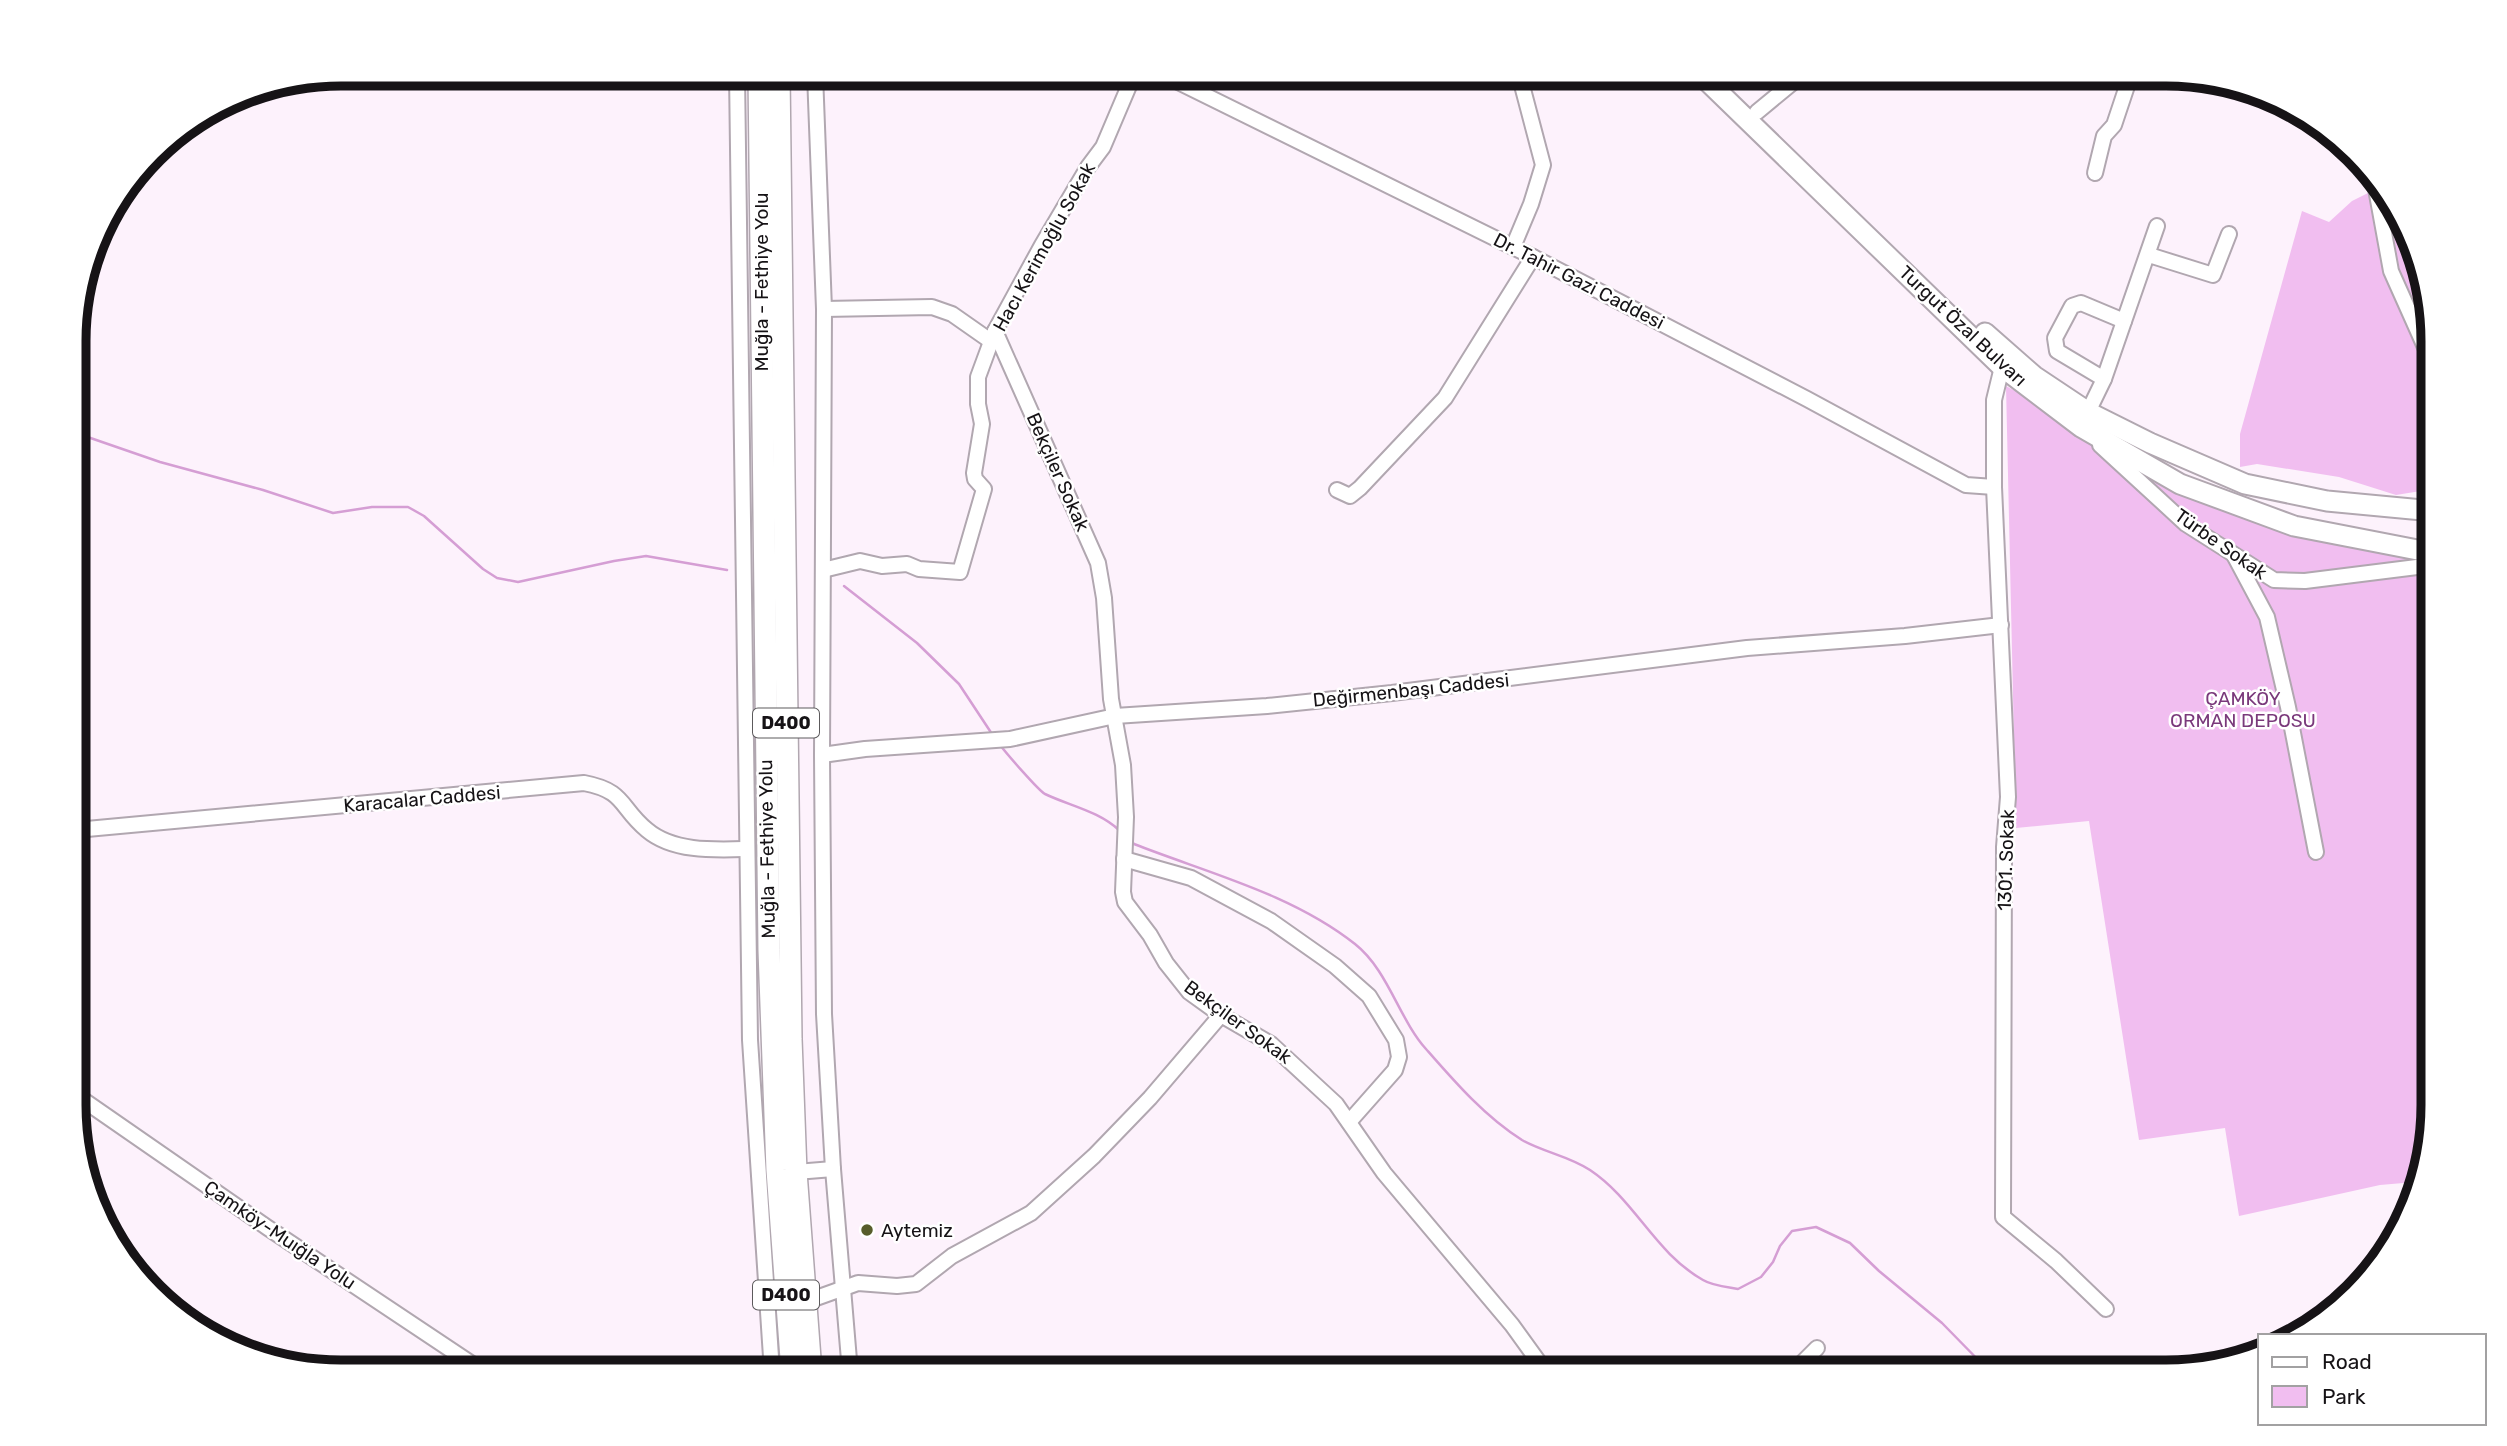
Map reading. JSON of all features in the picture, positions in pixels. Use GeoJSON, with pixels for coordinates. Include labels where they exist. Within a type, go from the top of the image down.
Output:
{"type":"FeatureCollection","features":[{"type":"Feature","properties":{"kind":"highway","name":"Muğla - Fethiye Yolu"},"geometry":{"type":"LineString","coordinates":[[759,86],[755,637],[778,1182],[791,1360]]}},
{"type":"Feature","properties":{"kind":"highway","name":"Muğla - Fethiye Yolu"},"geometry":{"type":"LineString","coordinates":[[779,86],[788,862],[796,1172],[810,1360]]}},
{"type":"Feature","properties":{"kind":"main road","name":"Turgut Özal Bulvarı"},"geometry":{"type":"LineString","coordinates":[[1712,86],[2002,367],[2180,484],[2294,526],[2421,551]]}},
{"type":"Feature","properties":{"kind":"main road"},"geometry":{"type":"LineString","coordinates":[[1730,86],[1977,326],[2084,419],[2150,443],[2245,484],[2327,501],[2421,510]]}},
{"type":"Feature","properties":{"kind":"street"},"geometry":{"type":"LineString","coordinates":[[737,86],[755,637],[747,849],[751,1045],[771,1360]]}},
{"type":"Feature","properties":{"kind":"street"},"geometry":{"type":"LineString","coordinates":[[815,86],[824,309],[824,1014],[833,1169],[849,1360]]}},
{"type":"Feature","properties":{"kind":"street","name":"Hacı Kerimoğlu Sokak"},"geometry":{"type":"LineString","coordinates":[[823,570],[860,561],[883,566],[907,564],[919,569],[960,572],[984,489],[975,479],[974,473],[982,424],[978,404],[978,377],[994,336],[1042,245],[1103,146],[1129,86]]}},
{"type":"Feature","properties":{"kind":"street","name":"Dr. Tahir Gazi Caddesi"},"geometry":{"type":"LineString","coordinates":[[1186,86],[1533,257],[1785,387],[1966,485],[1994,487]]}},
{"type":"Feature","properties":{"kind":"street"},"geometry":{"type":"LineString","coordinates":[[1513,247],[1531,204],[1543,165],[1521,86]]}},
{"type":"Feature","properties":{"kind":"street"},"geometry":{"type":"LineString","coordinates":[[1757,112],[1789,86]]}},
{"type":"Feature","properties":{"kind":"street"},"geometry":{"type":"LineString","coordinates":[[2095,173],[2104,136],[2114,124],[2127,86]]}},
{"type":"Feature","properties":{"kind":"street"},"geometry":{"type":"LineString","coordinates":[[2378,199],[2391,271],[2421,338]]}},
{"type":"Feature","properties":{"kind":"street"},"geometry":{"type":"LineString","coordinates":[[2084,419],[2104,379],[2157,226]]}},
{"type":"Feature","properties":{"kind":"street"},"geometry":{"type":"LineString","coordinates":[[2149,255],[2213,275],[2229,234]]}},
{"type":"Feature","properties":{"kind":"street"},"geometry":{"type":"LineString","coordinates":[[1337,490],[1350,496],[1360,488],[1445,398],[1533,257]]}},
{"type":"Feature","properties":{"kind":"street"},"geometry":{"type":"LineString","coordinates":[[2104,379],[2057,351],[2055,338],[2072,306],[2081,303],[2124,321]]}},
{"type":"Feature","properties":{"kind":"street"},"geometry":{"type":"LineString","coordinates":[[824,309],[932,307],[952,314],[994,336]]}},
{"type":"Feature","properties":{"kind":"street","name":"Bekçiler Sokak"},"geometry":{"type":"LineString","coordinates":[[994,336],[1098,563],[1104,598],[1111,699],[1123,765],[1126,817],[1122,892],[1125,902],[1189,992],[1221,1015],[1271,1044],[1328,1096],[1384,1173],[1512,1325],[1537,1360]]}},
{"type":"Feature","properties":{"kind":"street","name":"1301. Sokak"},"geometry":{"type":"LineString","coordinates":[[2002,367],[1994,400],[1994,487],[2008,797],[2004,860],[2003,1217],[2056,1261],[2106,1309]]}},
{"type":"Feature","properties":{"kind":"street","name":"Türbe Sokak"},"geometry":{"type":"LineString","coordinates":[[2084,419],[2186,524],[2274,580],[2305,581],[2421,566]]}},
{"type":"Feature","properties":{"kind":"street"},"geometry":{"type":"LineString","coordinates":[[2235,556],[2267,617],[2288,707],[2316,852]]}},
{"type":"Feature","properties":{"kind":"street","name":"Değirmenbaşı Caddesi"},"geometry":{"type":"LineString","coordinates":[[822,755],[864,749],[1010,739],[1115,716],[1267,706],[1406,692],[1667,657],[2001,625]]}},
{"type":"Feature","properties":{"kind":"street","name":"Karacalar Caddesi"},"geometry":{"type":"LineString","coordinates":[[86,829],[584,783],[604,787],[619,797],[646,829],[657,837],[680,846],[747,849]]}},
{"type":"Feature","properties":{"kind":"street"},"geometry":{"type":"LineString","coordinates":[[1124,852],[1191,878],[1271,921],[1335,966],[1369,996],[1396,1040],[1399,1057],[1395,1070],[1349,1122]]}},
{"type":"Feature","properties":{"kind":"street"},"geometry":{"type":"LineString","coordinates":[[749,960],[769,950]]}},
{"type":"Feature","properties":{"kind":"street"},"geometry":{"type":"LineString","coordinates":[[805,1302],[858,1283],[897,1286],[916,1284],[952,1256],[1031,1213],[1094,1156],[1150,1098],[1221,1015]]}},
{"type":"Feature","properties":{"kind":"street"},"geometry":{"type":"LineString","coordinates":[[751,1045],[772,1053]]}},
{"type":"Feature","properties":{"kind":"street","name":"Çamköy-Muığla Yolu"},"geometry":{"type":"LineString","coordinates":[[86,1102],[466,1360]]}},
{"type":"Feature","properties":{"kind":"street"},"geometry":{"type":"LineString","coordinates":[[796,1172],[833,1169]]}},
{"type":"Feature","properties":{"kind":"street"},"geometry":{"type":"LineString","coordinates":[[1805,1360],[1817,1348]]}},
{"type":"Feature","properties":{"kind":"green space"},"geometry":{"type":"Polygon","coordinates":[[[2373,191],[2395,228],[2413,275],[2421,324],[2421,491],[2396,495],[2339,477],[2257,464],[2240,467],[2240,434],[2302,211],[2329,222],[2352,201],[2373,191]]]}},
{"type":"Feature","properties":{"kind":"green space","name":"ÇAMKÖY ORMAN DEPOSU"},"geometry":{"type":"Polygon","coordinates":[[[2006,386],[2255,519],[2421,548],[2421,1122],[2409,1182],[2380,1185],[2239,1216],[2225,1128],[2139,1140],[2089,821],[2016,828],[2006,386]]]}},
{"type":"Feature","properties":{"kind":"waterway"},"geometry":{"type":"LineString","coordinates":[[86,436],[160,462],[263,490],[333,513],[372,507],[408,507],[424,516],[483,569],[497,578],[518,582],[646,556],[727,570]]}},
{"type":"Feature","properties":{"kind":"waterway"},"geometry":{"type":"LineString","coordinates":[[844,586],[917,643],[959,684],[992,734]]}},
{"type":"Feature","properties":{"kind":"waterway"},"geometry":{"type":"LineString","coordinates":[[1000,745],[1045,794],[1094,814],[1120,831]]}},
{"type":"Feature","properties":{"kind":"waterway"},"geometry":{"type":"LineString","coordinates":[[1130,840],[1134,844],[1277,898],[1304,911],[1355,944],[1376,967],[1417,1037],[1471,1098],[1495,1121],[1522,1140],[1582,1165],[1606,1182],[1671,1256],[1703,1280],[1738,1289],[1761,1277],[1792,1231],[1816,1227],[1850,1243],[1942,1323],[1978,1360]]}},
{"type":"Feature","properties":{"kind":"place","name":"Aytemiz"},"geometry":{"type":"Point","coordinates":[867,1230]}}]}
